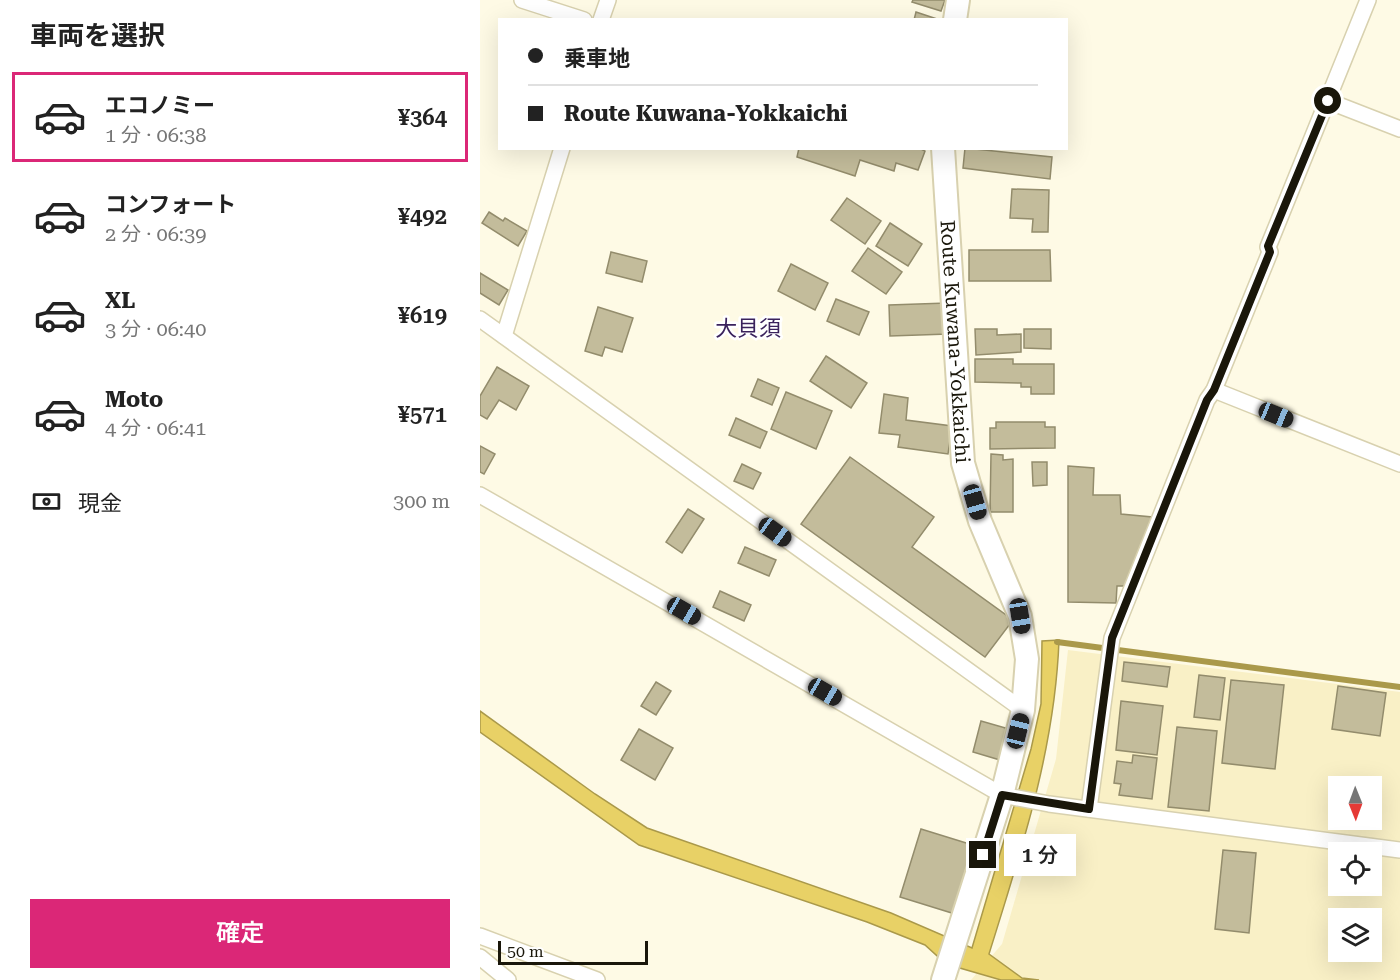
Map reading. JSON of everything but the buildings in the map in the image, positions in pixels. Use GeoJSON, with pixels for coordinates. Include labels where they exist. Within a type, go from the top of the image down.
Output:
{"type":"FeatureCollection","features":[{"type":"Feature","properties":{"kind":"main road"},"geometry":{"type":"LineString","coordinates":[[955,18],[958,0]]}},
{"type":"Feature","properties":{"kind":"main road","name":"Route Kuwana-Yokkaichi"},"geometry":{"type":"LineString","coordinates":[[943,150],[963,463],[980,521],[1020,616],[1027,659],[1023,710],[1002,795],[945,974]]}},
{"type":"Feature","properties":{"kind":"street"},"geometry":{"type":"LineString","coordinates":[[522,0],[578,18]]}},
{"type":"Feature","properties":{"kind":"street"},"geometry":{"type":"LineString","coordinates":[[602,18],[608,0]]}},
{"type":"Feature","properties":{"kind":"street"},"geometry":{"type":"LineString","coordinates":[[1089,809],[1112,642],[1207,400],[1214,390],[1270,252],[1268,246],[1368,0]]}},
{"type":"Feature","properties":{"kind":"street"},"geometry":{"type":"LineString","coordinates":[[1328,101],[1400,129]]}},
{"type":"Feature","properties":{"kind":"street"},"geometry":{"type":"LineString","coordinates":[[504,336],[561,150]]}},
{"type":"Feature","properties":{"kind":"street"},"geometry":{"type":"LineString","coordinates":[[480,319],[1023,710]]}},
{"type":"Feature","properties":{"kind":"street"},"geometry":{"type":"LineString","coordinates":[[1214,390],[1400,464]]}},
{"type":"Feature","properties":{"kind":"street"},"geometry":{"type":"LineString","coordinates":[[480,495],[1002,795],[1049,804],[1400,850]]}},
{"type":"Feature","properties":{"kind":"street"},"geometry":{"type":"LineString","coordinates":[[480,936],[597,980]]}},
{"type":"Feature","properties":{"kind":"street"},"geometry":{"type":"LineString","coordinates":[[480,957],[508,980]]}},
{"type":"Feature","properties":{"kind":"shaded area"},"geometry":{"type":"Polygon","coordinates":[[[1059,640],[1056,681],[1044,761],[1024,838],[989,954],[1022,978],[1039,980],[1001,980],[946,964],[925,945],[867,922],[639,845],[480,732],[480,711],[595,794],[647,828],[891,913],[972,948],[1031,749],[1041,704],[1042,641],[1059,640]]]}},
{"type":"Feature","properties":{"kind":"shaded area"},"geometry":{"type":"Polygon","coordinates":[[[1068,650],[1400,692],[1400,980],[971,980],[1002,944],[1056,759],[1068,650]]]}},
{"type":"Feature","properties":{"kind":"waterway"},"geometry":{"type":"LineString","coordinates":[[1057,642],[1400,687]]}},
{"type":"Feature","properties":{"kind":"district","name":"大貝須"},"geometry":{"type":"Point","coordinates":[748,328]}},
{"type":"Feature","properties":{"kind":"route"},"geometry":{"type":"LineString","coordinates":[[983,855],[1002,795],[1089,809],[1112,638],[1207,400],[1214,390],[1270,252],[1268,246],[1322,110],[1328,101]]}}]}
